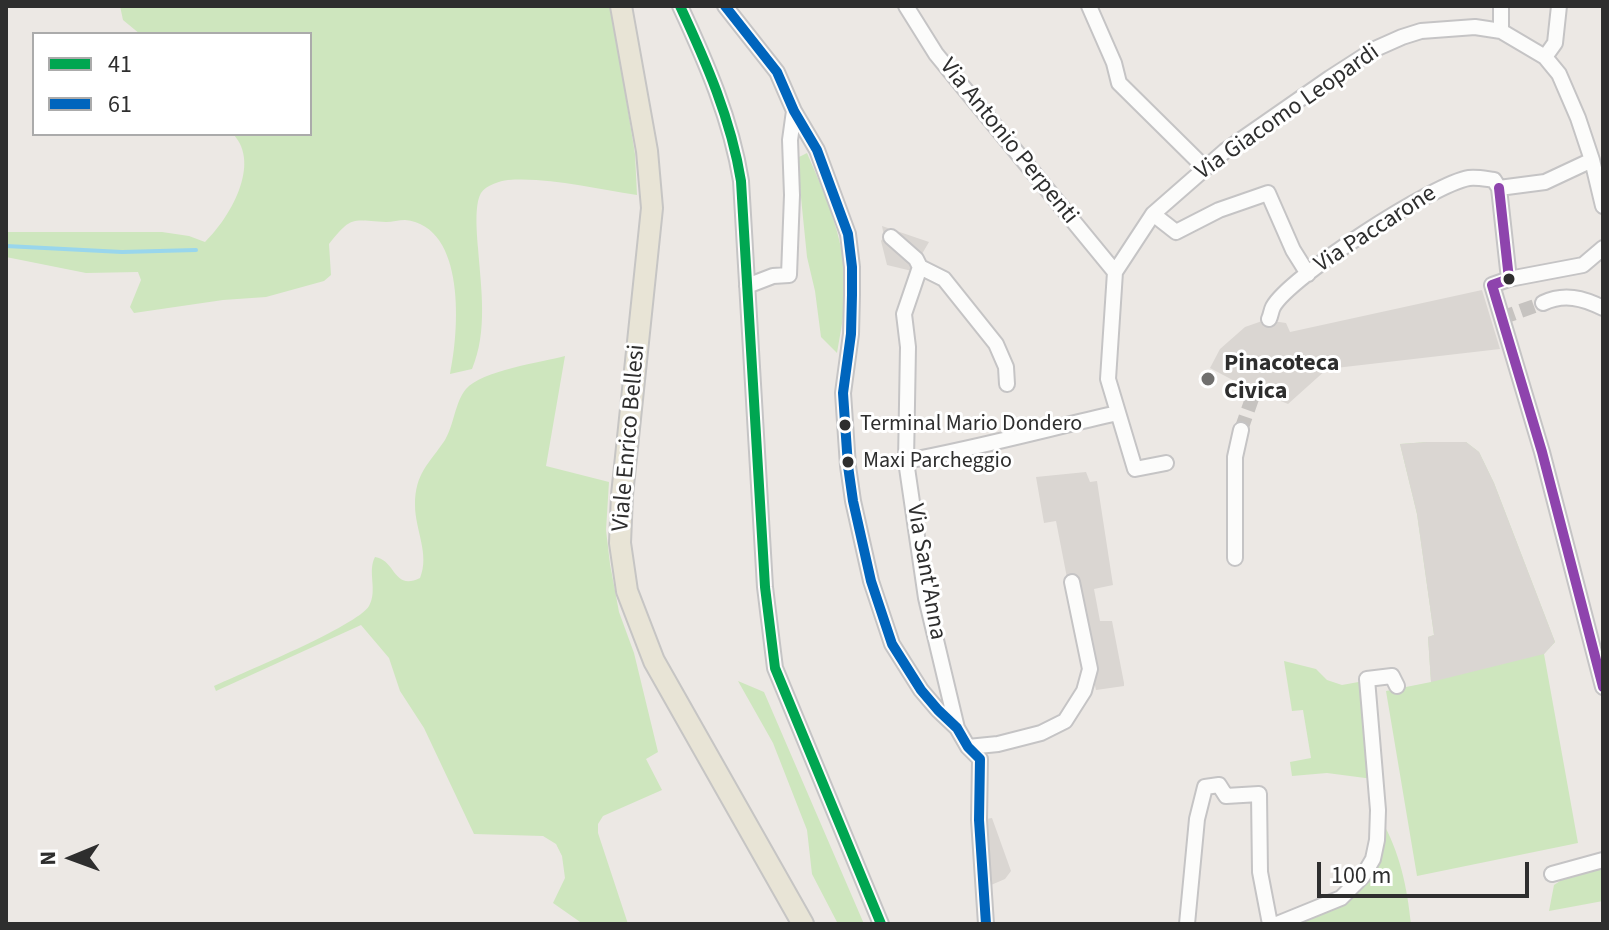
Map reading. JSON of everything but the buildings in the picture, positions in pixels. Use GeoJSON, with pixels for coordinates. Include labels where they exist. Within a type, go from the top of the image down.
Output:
{"type":"FeatureCollection","features":[{"type":"Feature","properties":{"kind":"main road","name":"Viale Enrico Bellesi"},"geometry":{"type":"LineString","coordinates":[[621,6],[647,151],[652,208],[622,495],[620,543],[627,591],[660,674],[803,924]]}},
{"type":"Feature","properties":{"kind":"street"},"geometry":{"type":"LineString","coordinates":[[680,6],[709,69],[736,151],[745,218],[765,587],[775,668],[881,924]]}},
{"type":"Feature","properties":{"kind":"street"},"geometry":{"type":"LineString","coordinates":[[725,6],[777,72],[794,111],[817,150],[848,234],[852,267],[851,321],[843,393],[853,501],[871,581],[892,644],[921,690],[957,728],[968,747],[980,759],[979,820],[987,923]]}},
{"type":"Feature","properties":{"kind":"street"},"geometry":{"type":"LineString","coordinates":[[1089,6],[1114,63],[1119,83],[1205,168]]}},
{"type":"Feature","properties":{"kind":"street"},"geometry":{"type":"LineString","coordinates":[[1501,6],[1501,31],[1545,57],[1559,74],[1592,160],[1603,206]]}},
{"type":"Feature","properties":{"kind":"street"},"geometry":{"type":"LineString","coordinates":[[1545,57],[1555,43],[1559,6]]}},
{"type":"Feature","properties":{"kind":"street","name":"Via Antonio Perpenti"},"geometry":{"type":"LineString","coordinates":[[906,7],[936,54],[1115,272]]}},
{"type":"Feature","properties":{"kind":"street","name":"Via Giacomo Leopardi"},"geometry":{"type":"LineString","coordinates":[[1115,272],[1153,214],[1205,168],[1375,49],[1421,31],[1475,27],[1501,31]]}},
{"type":"Feature","properties":{"kind":"street"},"geometry":{"type":"LineString","coordinates":[[747,286],[773,276],[789,275],[792,195],[790,140],[794,111]]}},
{"type":"Feature","properties":{"kind":"street"},"geometry":{"type":"LineString","coordinates":[[1509,279],[1499,188],[1545,182],[1592,160]]}},
{"type":"Feature","properties":{"kind":"street","name":"Via Paccarone"},"geometry":{"type":"LineString","coordinates":[[1269,319],[1274,306],[1347,244],[1441,187],[1470,178],[1494,180],[1499,188]]}},
{"type":"Feature","properties":{"kind":"street"},"geometry":{"type":"LineString","coordinates":[[1153,214],[1176,232],[1219,210],[1268,193],[1293,250],[1308,274]]}},
{"type":"Feature","properties":{"kind":"street"},"geometry":{"type":"LineString","coordinates":[[891,237],[916,259],[920,267],[944,279],[996,344],[1006,367],[1007,384]]}},
{"type":"Feature","properties":{"kind":"street"},"geometry":{"type":"LineString","coordinates":[[1603,248],[1583,265],[1492,285],[1542,452],[1603,687]]}},
{"type":"Feature","properties":{"kind":"street","name":"Via Sant'Anna"},"geometry":{"type":"LineString","coordinates":[[920,267],[904,314],[908,347],[906,461],[926,598],[957,728]]}},
{"type":"Feature","properties":{"kind":"street"},"geometry":{"type":"LineString","coordinates":[[1115,272],[1108,379],[1117,413],[1135,469],[1166,463]]}},
{"type":"Feature","properties":{"kind":"street"},"geometry":{"type":"LineString","coordinates":[[1543,303],[1563,296],[1589,301],[1603,308]]}},
{"type":"Feature","properties":{"kind":"street"},"geometry":{"type":"LineString","coordinates":[[906,461],[977,448],[1013,436],[1117,413]]}},
{"type":"Feature","properties":{"kind":"street"},"geometry":{"type":"LineString","coordinates":[[1235,558],[1235,457],[1241,430]]}},
{"type":"Feature","properties":{"kind":"street"},"geometry":{"type":"LineString","coordinates":[[968,747],[998,744],[1041,733],[1065,721],[1084,691],[1090,669],[1072,582]]}},
{"type":"Feature","properties":{"kind":"street"},"geometry":{"type":"LineString","coordinates":[[1277,924],[1341,898],[1370,866],[1375,849],[1378,810],[1367,679],[1388,675],[1392,676],[1397,686]]}},
{"type":"Feature","properties":{"kind":"street"},"geometry":{"type":"LineString","coordinates":[[921,690],[944,680]]}},
{"type":"Feature","properties":{"kind":"street"},"geometry":{"type":"LineString","coordinates":[[1187,924],[1197,819],[1205,787],[1219,785],[1226,796],[1259,794],[1260,872],[1270,924]]}},
{"type":"Feature","properties":{"kind":"street"},"geometry":{"type":"LineString","coordinates":[[1552,874],[1603,860]]}},
{"type":"Feature","properties":{"kind":"green space"},"geometry":{"type":"Polygon","coordinates":[[[120,6],[611,6],[635,154],[637,195],[524,180],[501,181],[483,190],[477,205],[476,220],[482,325],[472,369],[450,374],[456,309],[449,261],[439,241],[425,227],[405,220],[354,221],[343,228],[329,244],[331,275],[324,281],[266,297],[134,313],[130,307],[141,280],[138,272],[86,273],[6,257],[6,232],[162,232],[205,242],[224,220],[239,191],[244,160],[241,146],[234,136],[312,136],[312,32],[138,32],[123,20],[120,6]]]}},
{"type":"Feature","properties":{"kind":"green space"},"geometry":{"type":"Polygon","coordinates":[[[807,153],[829,205],[843,259],[845,297],[837,353],[821,337],[807,257],[797,158],[807,153]]]}},
{"type":"Feature","properties":{"kind":"green space"},"geometry":{"type":"Polygon","coordinates":[[[565,356],[546,466],[609,482],[606,530],[610,564],[619,612],[634,653],[658,752],[646,759],[662,790],[603,816],[598,824],[598,833],[628,924],[583,924],[553,903],[565,878],[562,856],[556,844],[543,836],[474,834],[424,728],[400,691],[389,658],[361,625],[216,691],[214,686],[322,637],[360,615],[372,600],[375,557],[387,563],[405,581],[420,578],[423,551],[415,505],[417,485],[448,434],[462,394],[485,377],[565,356]]]}},
{"type":"Feature","properties":{"kind":"green space"},"geometry":{"type":"Polygon","coordinates":[[[1466,442],[1479,452],[1494,483],[1555,642],[1544,654],[1578,843],[1417,876],[1386,691],[1431,682],[1428,637],[1434,635],[1417,514],[1400,444],[1466,442]]]}},
{"type":"Feature","properties":{"kind":"green space"},"geometry":{"type":"Polygon","coordinates":[[[1284,661],[1316,669],[1327,680],[1342,685],[1364,681],[1373,779],[1327,773],[1292,776],[1290,762],[1311,758],[1303,710],[1292,711],[1284,661]]]}},
{"type":"Feature","properties":{"kind":"green space"},"geometry":{"type":"Polygon","coordinates":[[[738,681],[764,692],[864,924],[838,924],[812,874],[807,830],[773,743],[738,681]]]}},
{"type":"Feature","properties":{"kind":"green space"},"geometry":{"type":"Polygon","coordinates":[[[1381,819],[1402,870],[1411,924],[1291,924],[1358,886],[1381,819]]]}},
{"type":"Feature","properties":{"kind":"green space"},"geometry":{"type":"Polygon","coordinates":[[[1603,867],[1603,901],[1549,911],[1554,885],[1566,877],[1603,867]]]}},
{"type":"Feature","properties":{"kind":"shaded area"},"geometry":{"type":"Polygon","coordinates":[[[882,226],[929,242],[912,271],[887,265],[881,241],[884,236],[882,226]]]}},
{"type":"Feature","properties":{"kind":"shaded area"},"geometry":{"type":"Polygon","coordinates":[[[1482,290],[1500,349],[1327,369],[1288,404],[1210,368],[1220,349],[1245,327],[1265,320],[1286,323],[1290,332],[1482,290]]]}},
{"type":"Feature","properties":{"kind":"shaded area"},"geometry":{"type":"Polygon","coordinates":[[[1466,442],[1479,452],[1494,483],[1555,642],[1544,654],[1431,682],[1428,637],[1434,635],[1417,514],[1400,444],[1466,442]]]}},
{"type":"Feature","properties":{"kind":"shaded area"},"geometry":{"type":"Polygon","coordinates":[[[1086,472],[1090,482],[1097,481],[1113,585],[1094,589],[1100,621],[1112,621],[1124,683],[1124,686],[1096,690],[1072,583],[1068,583],[1056,521],[1044,523],[1036,477],[1086,472]]]}},
{"type":"Feature","properties":{"kind":"shaded area"},"geometry":{"type":"Polygon","coordinates":[[[992,818],[1011,871],[1005,879],[991,885],[983,878],[979,820],[992,818]]]}},
{"type":"Feature","properties":{"kind":"waterway"},"geometry":{"type":"LineString","coordinates":[[6,246],[122,252],[196,250]]}},
{"type":"Feature","properties":{"kind":"tunnel"},"geometry":{"type":"LineString","coordinates":[[1501,318],[1543,303]]}},
{"type":"Feature","properties":{"kind":"tunnel"},"geometry":{"type":"LineString","coordinates":[[1241,430],[1255,390]]}},
{"type":"Feature","properties":{"kind":"transit line","name":"41"},"geometry":{"type":"LineString","coordinates":[[680,6],[724,113],[741,181],[765,587],[775,668],[881,924]]}},
{"type":"Feature","properties":{"kind":"transit line","name":"61"},"geometry":{"type":"LineString","coordinates":[[725,6],[777,72],[794,111],[817,150],[848,234],[852,267],[851,334],[843,393],[853,501],[871,581],[892,644],[921,690],[957,728],[968,747],[980,759],[979,820],[986,924]]}},
{"type":"Feature","properties":{"kind":"transit line"},"geometry":{"type":"LineString","coordinates":[[1499,188],[1509,279],[1492,285],[1542,452],[1603,687]]}},
{"type":"Feature","properties":{"kind":"place","name":"Pinacoteca Civica"},"geometry":{"type":"Point","coordinates":[1208,379]}},
{"type":"Feature","properties":{"kind":"place","name":"Terminal Mario Dondero"},"geometry":{"type":"Point","coordinates":[845,425]}},
{"type":"Feature","properties":{"kind":"place","name":"Maxi Parcheggio"},"geometry":{"type":"Point","coordinates":[848,462]}}]}
